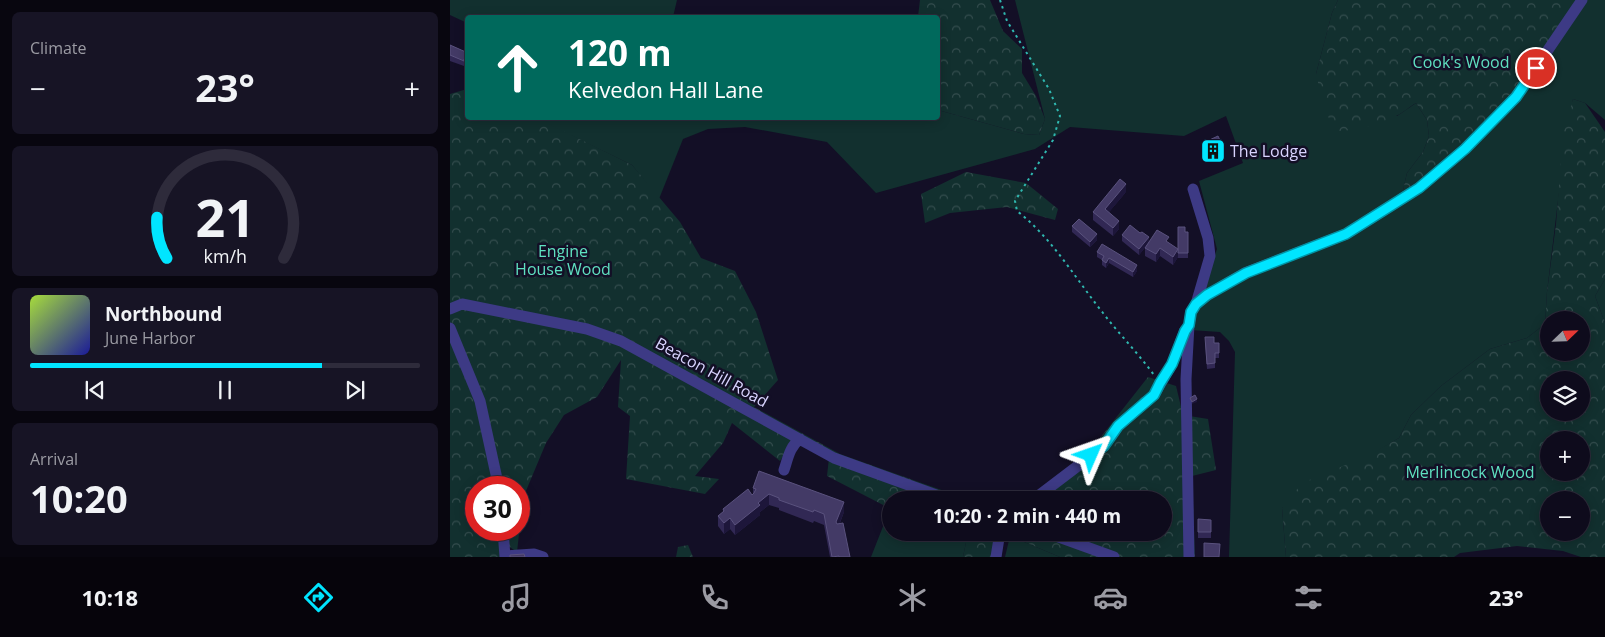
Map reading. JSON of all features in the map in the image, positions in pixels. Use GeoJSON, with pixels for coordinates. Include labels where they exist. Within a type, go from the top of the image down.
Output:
{"type":"FeatureCollection","features":[{"type":"Feature","properties":{"kind":"street"},"geometry":{"type":"LineString","coordinates":[[1196,304],[1207,295],[1246,273],[1346,234],[1419,188],[1465,149],[1516,97],[1582,0]]}},
{"type":"Feature","properties":{"kind":"street"},"geometry":{"type":"LineString","coordinates":[[1189,557],[1186,379],[1189,325],[1191,312],[1196,304],[1210,256],[1208,238],[1192,189]]}},
{"type":"Feature","properties":{"kind":"street","name":"Beacon Hill Road"},"geometry":{"type":"LineString","coordinates":[[450,308],[462,304],[587,329],[621,341],[834,458],[925,491]]}},
{"type":"Feature","properties":{"kind":"street"},"geometry":{"type":"LineString","coordinates":[[1045,491],[1104,446],[1118,426],[1154,395],[1172,364],[1189,325]]}},
{"type":"Feature","properties":{"kind":"street"},"geometry":{"type":"LineString","coordinates":[[450,328],[480,401],[496,476]]}},
{"type":"Feature","properties":{"kind":"street"},"geometry":{"type":"LineString","coordinates":[[784,470],[794,444],[800,439]]}},
{"type":"Feature","properties":{"kind":"street"},"geometry":{"type":"LineString","coordinates":[[504,541],[505,557],[534,554],[543,557]]}},
{"type":"Feature","properties":{"kind":"street"},"geometry":{"type":"LineString","coordinates":[[996,557],[999,541]]}},
{"type":"Feature","properties":{"kind":"street"},"geometry":{"type":"LineString","coordinates":[[1070,541],[1114,557]]}},
{"type":"Feature","properties":{"kind":"path"},"geometry":{"type":"LineString","coordinates":[[1000,0],[1007,21],[1049,89],[1060,116],[1052,140],[1015,201],[1017,212],[1045,236],[1102,313],[1160,383]]}},
{"type":"Feature","properties":{"kind":"green space"},"geometry":{"type":"Polygon","coordinates":[[[450,0],[677,0],[673,15],[465,15],[465,22],[450,15],[450,0]]]}},
{"type":"Feature","properties":{"kind":"green space"},"geometry":{"type":"Polygon","coordinates":[[[920,0],[990,0],[1003,31],[1022,49],[1022,73],[1036,96],[1045,119],[1039,135],[1024,134],[940,111],[940,15],[918,15],[920,0]]]}},
{"type":"Feature","properties":{"kind":"green space"},"geometry":{"type":"Polygon","coordinates":[[[1015,0],[1338,0],[1332,13],[1316,74],[1397,116],[1416,103],[1427,120],[1429,136],[1423,152],[1407,173],[1403,190],[1579,0],[1605,0],[1605,120],[1585,103],[1573,99],[1560,184],[1546,311],[1540,311],[1540,328],[1527,338],[1490,349],[1441,386],[1411,415],[1399,438],[1282,508],[1286,557],[1229,557],[1235,352],[1229,341],[1220,332],[1190,330],[1217,249],[1199,181],[1243,163],[1226,116],[1184,136],[1070,127],[1035,149],[876,193],[827,142],[745,127],[708,129],[683,139],[659,199],[632,165],[539,120],[940,120],[940,111],[1024,134],[1039,135],[1045,119],[1015,0]]]}},
{"type":"Feature","properties":{"kind":"green space","name":"Cook's Wood"},"geometry":{"type":"Polygon","coordinates":[[[1338,0],[1579,0],[1516,94],[1420,185],[1403,190],[1407,173],[1423,152],[1429,136],[1427,120],[1416,103],[1399,115],[1381,122],[1359,129],[1343,131],[1335,131],[1324,108],[1316,74],[1332,13],[1338,0]]]}},
{"type":"Feature","properties":{"kind":"green space","name":"Engine House Wood"},"geometry":{"type":"Polygon","coordinates":[[[465,90],[465,120],[541,120],[632,165],[680,222],[701,258],[735,271],[756,312],[778,380],[754,407],[840,454],[916,481],[906,491],[882,491],[882,504],[827,476],[829,458],[793,441],[780,461],[732,423],[723,443],[695,476],[719,479],[705,494],[626,479],[630,416],[618,407],[621,360],[597,397],[564,415],[546,443],[530,481],[530,476],[465,476],[465,541],[501,541],[502,557],[450,557],[450,94],[465,90]]]}},
{"type":"Feature","properties":{"kind":"green space","name":"Merlincock Wood"},"geometry":{"type":"Polygon","coordinates":[[[1573,99],[1585,103],[1605,132],[1605,279],[1595,296],[1605,323],[1605,557],[1581,557],[1563,551],[1517,546],[1460,553],[1454,557],[1286,557],[1282,508],[1302,483],[1367,456],[1399,438],[1411,415],[1441,386],[1490,349],[1527,338],[1540,328],[1540,361],[1590,361],[1590,311],[1546,311],[1556,224],[1563,134],[1573,99]]]}},
{"type":"Feature","properties":{"kind":"green space"},"geometry":{"type":"Polygon","coordinates":[[[966,172],[1026,183],[1058,209],[1055,220],[1007,207],[950,213],[925,223],[921,194],[966,172]]]}},
{"type":"Feature","properties":{"kind":"green space"},"geometry":{"type":"Polygon","coordinates":[[[1605,279],[1605,323],[1595,296],[1605,279]]]}},
{"type":"Feature","properties":{"kind":"green space"},"geometry":{"type":"Polygon","coordinates":[[[1148,377],[1176,386],[1183,415],[1208,419],[1216,470],[1192,476],[1195,557],[1060,557],[1022,541],[1172,541],[1172,491],[1045,491],[1100,438],[1148,377]]]}},
{"type":"Feature","properties":{"kind":"green space"},"geometry":{"type":"Polygon","coordinates":[[[916,481],[944,491],[906,491],[916,481]]]}},
{"type":"Feature","properties":{"kind":"green space"},"geometry":{"type":"Polygon","coordinates":[[[882,529],[882,541],[966,541],[963,557],[871,557],[882,529]]]}},
{"type":"Feature","properties":{"kind":"green space","name":"Engine House Wood"},"geometry":{"type":"Polygon","coordinates":[[[501,541],[518,541],[517,552],[501,541]]]}},
{"type":"Feature","properties":{"kind":"green space"},"geometry":{"type":"Polygon","coordinates":[[[966,541],[1003,541],[1001,557],[963,557],[966,541]]]}},
{"type":"Feature","properties":{"kind":"green space"},"geometry":{"type":"Polygon","coordinates":[[[1009,541],[1022,541],[1060,557],[1005,557],[1009,541]]]}},
{"type":"Feature","properties":{"kind":"green space"},"geometry":{"type":"Polygon","coordinates":[[[688,545],[693,557],[676,557],[678,547],[688,545]]]}},
{"type":"Feature","properties":{"kind":"building"},"geometry":{"type":"Polygon","coordinates":[[[450,45],[465,52],[465,59],[464,61],[450,55],[450,45]]]}},
{"type":"Feature","properties":{"kind":"building"},"geometry":{"type":"Polygon","coordinates":[[[1218,136],[1224,149],[1209,156],[1203,143],[1218,136]]]}},
{"type":"Feature","properties":{"kind":"building"},"geometry":{"type":"Polygon","coordinates":[[[1120,179],[1126,184],[1105,209],[1119,221],[1113,228],[1093,212],[1120,179]]]}},
{"type":"Feature","properties":{"kind":"building"},"geometry":{"type":"Polygon","coordinates":[[[1079,219],[1097,234],[1090,242],[1072,226],[1079,219]]]}},
{"type":"Feature","properties":{"kind":"building"},"geometry":{"type":"Polygon","coordinates":[[[1130,225],[1149,237],[1139,249],[1122,235],[1130,225]]]}},
{"type":"Feature","properties":{"kind":"building"},"geometry":{"type":"Polygon","coordinates":[[[1178,227],[1185,227],[1185,232],[1188,232],[1188,253],[1178,253],[1178,227]]]}},
{"type":"Feature","properties":{"kind":"building"},"geometry":{"type":"Polygon","coordinates":[[[1157,230],[1169,237],[1166,241],[1178,249],[1173,257],[1160,248],[1156,254],[1145,248],[1157,230]]]}},
{"type":"Feature","properties":{"kind":"building"},"geometry":{"type":"Polygon","coordinates":[[[1102,244],[1137,265],[1133,272],[1109,258],[1106,263],[1102,260],[1104,256],[1097,252],[1102,244]]]}},
{"type":"Feature","properties":{"kind":"building"},"geometry":{"type":"Polygon","coordinates":[[[1205,337],[1214,337],[1214,343],[1219,343],[1219,353],[1215,353],[1215,363],[1207,364],[1205,337]]]}},
{"type":"Feature","properties":{"kind":"building"},"geometry":{"type":"Polygon","coordinates":[[[1195,395],[1197,399],[1192,402],[1190,398],[1195,395]]]}},
{"type":"Feature","properties":{"kind":"building"},"geometry":{"type":"Polygon","coordinates":[[[759,471],[844,502],[836,522],[837,524],[843,523],[850,557],[832,557],[824,514],[779,500],[779,498],[769,494],[758,503],[760,505],[735,525],[730,518],[724,523],[718,516],[724,511],[723,509],[748,489],[752,495],[754,493],[756,489],[753,488],[759,471]]]}},
{"type":"Feature","properties":{"kind":"building"},"geometry":{"type":"Polygon","coordinates":[[[1198,519],[1211,520],[1211,532],[1198,532],[1198,519]]]}},
{"type":"Feature","properties":{"kind":"building"},"geometry":{"type":"Polygon","coordinates":[[[1204,543],[1220,544],[1219,557],[1204,557],[1204,543]]]}},
{"type":"Feature","properties":{"kind":"building"},"geometry":{"type":"Polygon","coordinates":[[[524,554],[525,557],[510,557],[510,555],[524,554]]]}},
{"type":"Feature","properties":{"kind":"place","name":"The Lodge"},"geometry":{"type":"Point","coordinates":[1213,151]}},
{"type":"Feature","properties":{"kind":"route"},"geometry":{"type":"LineString","coordinates":[[1091,455],[1104,446],[1118,426],[1154,395],[1172,364],[1189,325],[1191,312],[1196,304],[1207,295],[1246,273],[1346,234],[1419,188],[1465,149],[1516,97],[1536,68]]}}]}
